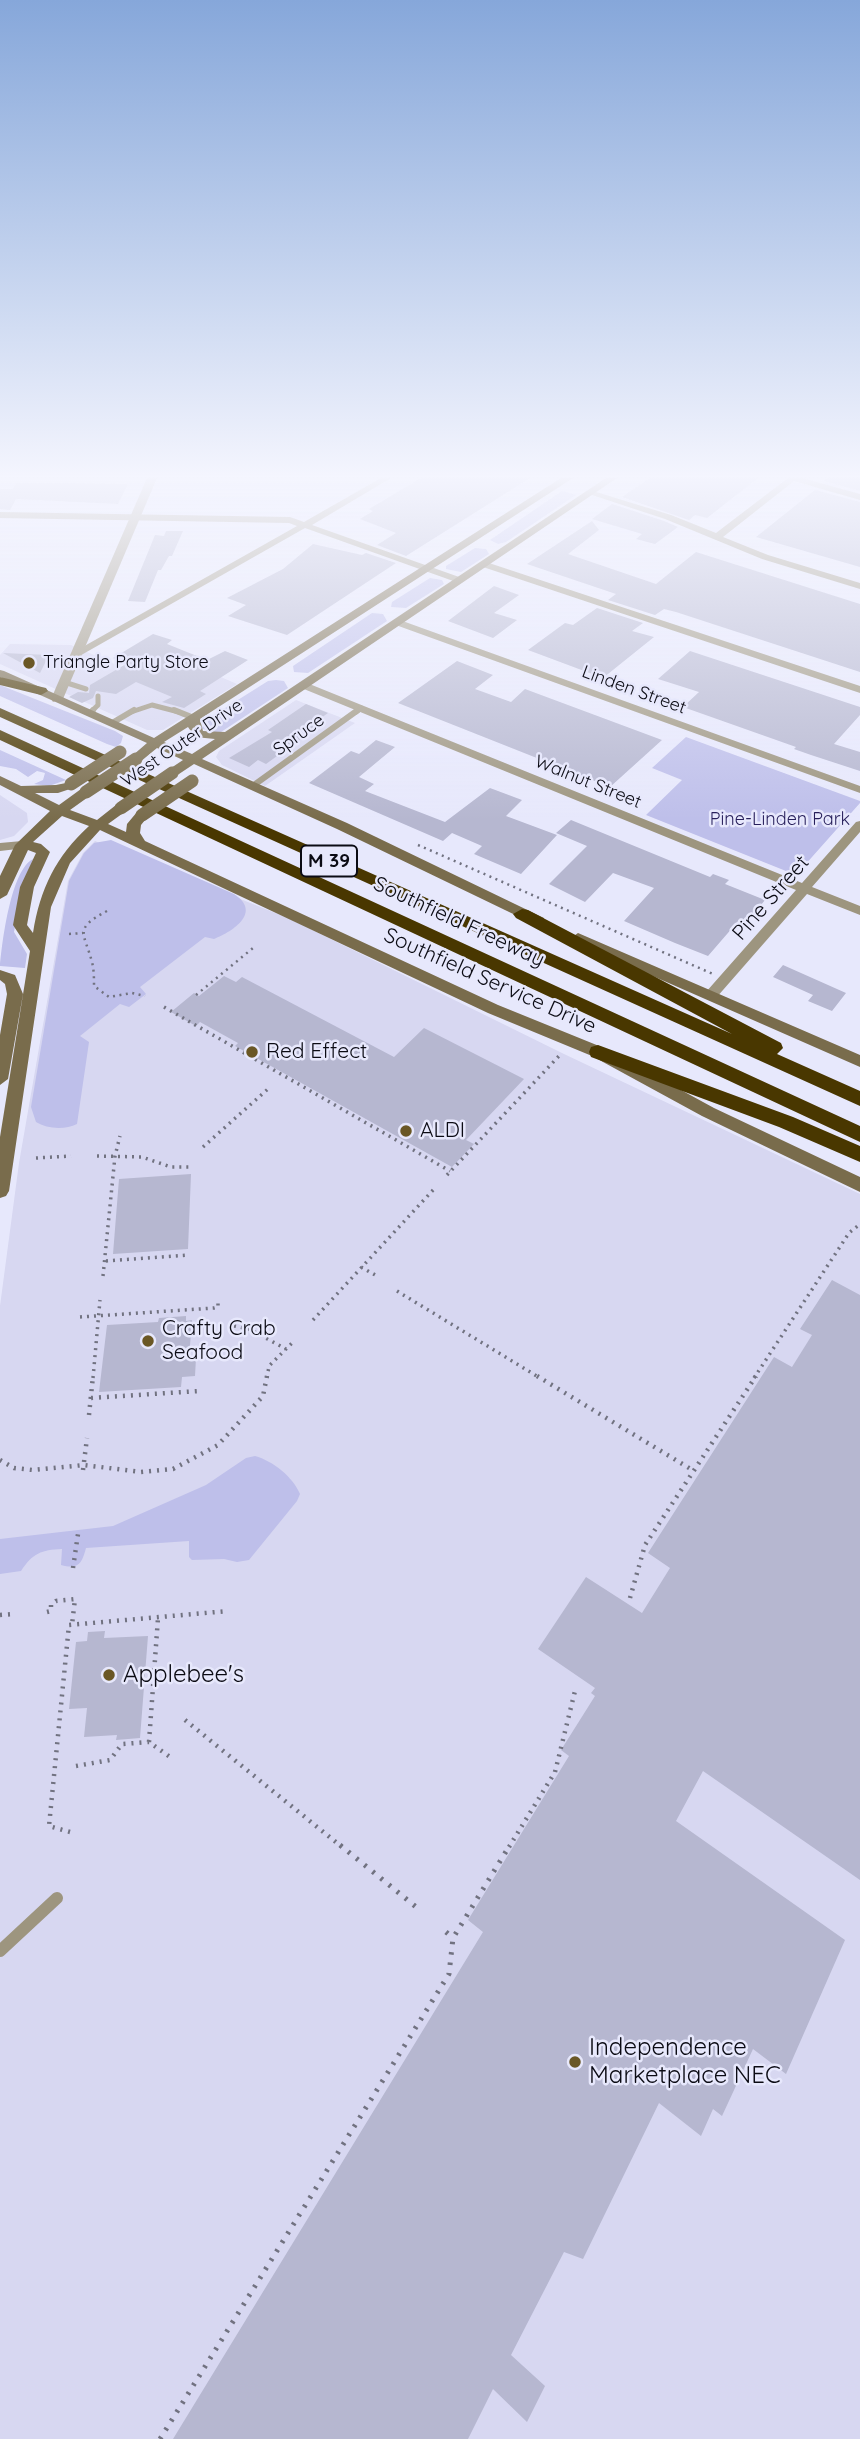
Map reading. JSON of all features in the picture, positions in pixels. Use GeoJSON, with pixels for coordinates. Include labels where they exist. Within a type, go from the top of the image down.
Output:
{"type":"FeatureCollection","features":[{"type":"Feature","properties":{"kind":"highway"},"geometry":{"type":"LineString","coordinates":[[0,681],[41,691]]}},
{"type":"Feature","properties":{"kind":"highway","name":"Southfield Freeway"},"geometry":{"type":"LineString","coordinates":[[0,712],[860,1099]]}},
{"type":"Feature","properties":{"kind":"highway","name":"Southfield Freeway"},"geometry":{"type":"LineString","coordinates":[[0,734],[860,1135]]}},
{"type":"Feature","properties":{"kind":"highway"},"geometry":{"type":"LineString","coordinates":[[522,914],[777,1049],[860,1099]]}},
{"type":"Feature","properties":{"kind":"highway"},"geometry":{"type":"LineString","coordinates":[[598,1052],[786,1122],[860,1154]]}},
{"type":"Feature","properties":{"kind":"main road","name":"West Outer Drive"},"geometry":{"type":"LineString","coordinates":[[0,1191],[37,950],[50,884],[61,863],[74,845],[99,824],[225,736],[286,677],[397,592]]}},
{"type":"Feature","properties":{"kind":"main road","name":"West Outer Drive"},"geometry":{"type":"LineString","coordinates":[[0,895],[4,872],[22,845],[60,810],[136,759],[156,742],[194,718],[286,677],[397,622],[442,592]]}},
{"type":"Feature","properties":{"kind":"main road"},"geometry":{"type":"LineString","coordinates":[[0,673],[254,785],[522,914],[860,1061]]}},
{"type":"Feature","properties":{"kind":"main road"},"geometry":{"type":"LineString","coordinates":[[194,718],[194,728],[200,734],[225,736]]}},
{"type":"Feature","properties":{"kind":"main road"},"geometry":{"type":"LineString","coordinates":[[17,790],[58,789],[71,784],[128,745],[129,737],[118,725]]}},
{"type":"Feature","properties":{"kind":"main road"},"geometry":{"type":"LineString","coordinates":[[141,844],[133,833],[134,824],[142,815],[191,781],[221,771]]}},
{"type":"Feature","properties":{"kind":"main road","name":"Southfield Service Drive"},"geometry":{"type":"LineString","coordinates":[[0,780],[493,1009],[598,1052],[708,1112],[860,1185]]}},
{"type":"Feature","properties":{"kind":"main road"},"geometry":{"type":"LineString","coordinates":[[22,845],[36,847],[43,852],[27,887],[20,925],[37,950]]}},
{"type":"Feature","properties":{"kind":"main road"},"geometry":{"type":"LineString","coordinates":[[0,975],[7,976],[14,983],[15,994],[0,1079]]}},
{"type":"Feature","properties":{"kind":"main road"},"geometry":{"type":"LineString","coordinates":[[0,1096],[12,1117]]}},
{"type":"Feature","properties":{"kind":"street"},"geometry":{"type":"LineString","coordinates":[[57,699],[103,592]]}},
{"type":"Feature","properties":{"kind":"street"},"geometry":{"type":"LineString","coordinates":[[76,655],[187,592]]}},
{"type":"Feature","properties":{"kind":"street"},"geometry":{"type":"LineString","coordinates":[[567,592],[860,690]]}},
{"type":"Feature","properties":{"kind":"street","name":"Linden Street"},"geometry":{"type":"LineString","coordinates":[[397,622],[860,790]]}},
{"type":"Feature","properties":{"kind":"street","name":"Walnut Street"},"geometry":{"type":"LineString","coordinates":[[286,677],[860,911]]}},
{"type":"Feature","properties":{"kind":"street","name":"Pine Street"},"geometry":{"type":"LineString","coordinates":[[711,995],[860,825]]}},
{"type":"Feature","properties":{"kind":"street"},"geometry":{"type":"LineString","coordinates":[[0,847],[22,845]]}},
{"type":"Feature","properties":{"kind":"lane"},"geometry":{"type":"LineString","coordinates":[[65,682],[86,689]]}},
{"type":"Feature","properties":{"kind":"lane"},"geometry":{"type":"LineString","coordinates":[[90,713],[98,705],[98,696]]}},
{"type":"Feature","properties":{"kind":"lane"},"geometry":{"type":"LineString","coordinates":[[118,725],[146,704],[194,718]]}},
{"type":"Feature","properties":{"kind":"lane","name":"Spruce"},"geometry":{"type":"LineString","coordinates":[[254,785],[361,708]]}},
{"type":"Feature","properties":{"kind":"lane"},"geometry":{"type":"LineString","coordinates":[[0,1951],[57,1898]]}},
{"type":"Feature","properties":{"kind":"path"},"geometry":{"type":"LineString","coordinates":[[408,840],[717,975]]}},
{"type":"Feature","properties":{"kind":"path"},"geometry":{"type":"LineString","coordinates":[[107,911],[85,924],[83,933],[85,948],[93,964],[94,986],[109,997],[132,993],[145,996]]}},
{"type":"Feature","properties":{"kind":"path"},"geometry":{"type":"LineString","coordinates":[[69,934],[83,933]]}},
{"type":"Feature","properties":{"kind":"path"},"geometry":{"type":"LineString","coordinates":[[196,995],[253,948]]}},
{"type":"Feature","properties":{"kind":"path"},"geometry":{"type":"LineString","coordinates":[[164,1007],[449,1173],[559,1056]]}},
{"type":"Feature","properties":{"kind":"path"},"geometry":{"type":"LineString","coordinates":[[203,1147],[268,1088]]}},
{"type":"Feature","properties":{"kind":"path"},"geometry":{"type":"LineString","coordinates":[[103,1276],[120,1136]]}},
{"type":"Feature","properties":{"kind":"path"},"geometry":{"type":"LineString","coordinates":[[36,1158],[71,1156]]}},
{"type":"Feature","properties":{"kind":"path"},"geometry":{"type":"LineString","coordinates":[[97,1156],[152,1159],[175,1169],[189,1167]]}},
{"type":"Feature","properties":{"kind":"path"},"geometry":{"type":"LineString","coordinates":[[313,1320],[434,1189]]}},
{"type":"Feature","properties":{"kind":"path"},"geometry":{"type":"LineString","coordinates":[[630,1598],[645,1545],[849,1233],[860,1224]]}},
{"type":"Feature","properties":{"kind":"path"},"geometry":{"type":"LineString","coordinates":[[106,1261],[190,1255]]}},
{"type":"Feature","properties":{"kind":"path"},"geometry":{"type":"LineString","coordinates":[[361,1267],[377,1276]]}},
{"type":"Feature","properties":{"kind":"path"},"geometry":{"type":"LineString","coordinates":[[397,1291],[694,1471]]}},
{"type":"Feature","properties":{"kind":"path"},"geometry":{"type":"LineString","coordinates":[[89,1415],[100,1300]]}},
{"type":"Feature","properties":{"kind":"path"},"geometry":{"type":"LineString","coordinates":[[80,1317],[214,1308],[218,1307],[218,1302]]}},
{"type":"Feature","properties":{"kind":"path"},"geometry":{"type":"LineString","coordinates":[[234,1326],[248,1329],[286,1349]]}},
{"type":"Feature","properties":{"kind":"path"},"geometry":{"type":"LineString","coordinates":[[0,1460],[14,1468],[33,1470],[84,1468],[159,1472],[204,1454],[218,1445],[263,1396],[269,1366],[294,1341]]}},
{"type":"Feature","properties":{"kind":"path"},"geometry":{"type":"LineString","coordinates":[[91,1398],[200,1391]]}},
{"type":"Feature","properties":{"kind":"path"},"geometry":{"type":"LineString","coordinates":[[84,1468],[87,1438]]}},
{"type":"Feature","properties":{"kind":"path"},"geometry":{"type":"LineString","coordinates":[[73,1569],[78,1534]]}},
{"type":"Feature","properties":{"kind":"path"},"geometry":{"type":"LineString","coordinates":[[47,1612],[51,1611],[51,1605],[56,1601],[75,1599],[72,1625]]}},
{"type":"Feature","properties":{"kind":"path"},"geometry":{"type":"LineString","coordinates":[[70,1832],[49,1826],[69,1625],[228,1611]]}},
{"type":"Feature","properties":{"kind":"path"},"geometry":{"type":"LineString","coordinates":[[0,1615],[14,1614]]}},
{"type":"Feature","properties":{"kind":"path"},"geometry":{"type":"LineString","coordinates":[[149,1742],[158,1618]]}},
{"type":"Feature","properties":{"kind":"path"},"geometry":{"type":"LineString","coordinates":[[160,2439],[449,1973],[453,1938],[555,1772],[575,1692]]}},
{"type":"Feature","properties":{"kind":"path"},"geometry":{"type":"LineString","coordinates":[[186,1720],[421,1911]]}},
{"type":"Feature","properties":{"kind":"path"},"geometry":{"type":"LineString","coordinates":[[76,1766],[111,1761],[119,1754],[122,1744],[149,1742],[170,1757]]}},
{"type":"Feature","properties":{"kind":"path"},"geometry":{"type":"LineString","coordinates":[[446,1931],[453,1938]]}},
{"type":"Feature","properties":{"kind":"shaded area"},"geometry":{"type":"Polygon","coordinates":[[[10,644],[71,645],[151,680],[184,661],[237,684],[163,730],[147,730],[0,664],[0,655],[10,644]]]}},
{"type":"Feature","properties":{"kind":"shaded area"},"geometry":{"type":"Polygon","coordinates":[[[296,700],[355,723],[265,786],[222,765],[216,757],[219,751],[296,700]]]}},
{"type":"Feature","properties":{"kind":"shaded area"},"geometry":{"type":"Polygon","coordinates":[[[0,795],[27,813],[28,822],[14,836],[0,840],[0,795]]]}},
{"type":"Feature","properties":{"kind":"shaded area"},"geometry":{"type":"Polygon","coordinates":[[[95,841],[288,918],[564,1054],[860,1194],[860,2439],[0,2439],[0,1306],[19,1163],[68,881],[83,853],[95,841]]]}},
{"type":"Feature","properties":{"kind":"green space"},"geometry":{"type":"Polygon","coordinates":[[[408,592],[432,592],[406,608],[391,607],[392,602],[408,592]]]}},
{"type":"Feature","properties":{"kind":"green space"},"geometry":{"type":"Polygon","coordinates":[[[372,613],[383,614],[387,621],[308,673],[294,672],[293,666],[372,613]]]}},
{"type":"Feature","properties":{"kind":"green space"},"geometry":{"type":"Polygon","coordinates":[[[268,681],[284,681],[288,688],[221,732],[213,733],[201,728],[214,715],[268,681]]]}},
{"type":"Feature","properties":{"kind":"green space"},"geometry":{"type":"Polygon","coordinates":[[[0,685],[115,731],[123,736],[121,743],[116,747],[107,744],[0,696],[0,685]]]}},
{"type":"Feature","properties":{"kind":"green space","name":"Pine-Linden Park"},"geometry":{"type":"Polygon","coordinates":[[[686,737],[860,803],[796,875],[646,815],[682,780],[652,768],[686,737]]]}},
{"type":"Feature","properties":{"kind":"green space"},"geometry":{"type":"Polygon","coordinates":[[[0,750],[66,780],[49,786],[34,784],[43,780],[45,773],[37,771],[28,777],[16,769],[0,766],[0,750]]]}},
{"type":"Feature","properties":{"kind":"green space"},"geometry":{"type":"Polygon","coordinates":[[[111,840],[234,894],[246,908],[245,914],[230,931],[214,939],[205,937],[140,987],[146,994],[129,1007],[120,1004],[80,1036],[89,1042],[77,1124],[62,1128],[51,1127],[36,1122],[31,1107],[69,881],[84,853],[94,843],[111,840]]]}},
{"type":"Feature","properties":{"kind":"green space"},"geometry":{"type":"Polygon","coordinates":[[[33,859],[20,898],[14,932],[27,954],[25,968],[0,966],[13,891],[25,866],[33,859]]]}},
{"type":"Feature","properties":{"kind":"green space"},"geometry":{"type":"Polygon","coordinates":[[[255,1456],[282,1470],[300,1494],[249,1560],[192,1560],[189,1557],[189,1541],[86,1548],[79,1564],[72,1567],[61,1565],[62,1549],[48,1550],[34,1556],[21,1571],[0,1574],[0,1539],[113,1526],[206,1485],[246,1458],[255,1456]]]}},
{"type":"Feature","properties":{"kind":"building"},"geometry":{"type":"Polygon","coordinates":[[[132,592],[149,592],[145,602],[128,601],[132,592]]]}},
{"type":"Feature","properties":{"kind":"building"},"geometry":{"type":"Polygon","coordinates":[[[239,592],[352,592],[287,635],[228,616],[246,605],[227,598],[239,592]]]}},
{"type":"Feature","properties":{"kind":"building"},"geometry":{"type":"Polygon","coordinates":[[[486,592],[510,592],[519,595],[494,613],[517,620],[493,638],[448,621],[486,592]]]}},
{"type":"Feature","properties":{"kind":"building"},"geometry":{"type":"Polygon","coordinates":[[[610,592],[822,592],[860,604],[860,672],[676,612],[664,609],[655,615],[608,600],[616,594],[610,592]]]}},
{"type":"Feature","properties":{"kind":"building"},"geometry":{"type":"Polygon","coordinates":[[[597,608],[643,623],[632,631],[654,637],[603,678],[528,650],[565,623],[573,625],[597,608]]]}},
{"type":"Feature","properties":{"kind":"building"},"geometry":{"type":"Polygon","coordinates":[[[153,634],[172,640],[167,644],[207,660],[225,651],[248,660],[200,691],[206,694],[184,708],[162,702],[172,697],[136,682],[116,694],[96,691],[93,698],[82,703],[69,697],[78,692],[89,693],[90,685],[126,664],[113,658],[153,634]]]}},
{"type":"Feature","properties":{"kind":"building"},"geometry":{"type":"Polygon","coordinates":[[[690,651],[860,707],[860,715],[834,744],[860,752],[860,771],[683,707],[699,692],[658,679],[690,651]]]}},
{"type":"Feature","properties":{"kind":"building","name":"Triangle Party Store"},"geometry":{"type":"Polygon","coordinates":[[[3,653],[49,655],[40,673],[3,653]]]}},
{"type":"Feature","properties":{"kind":"building"},"geometry":{"type":"Polygon","coordinates":[[[457,661],[493,675],[475,689],[511,702],[525,689],[662,740],[610,787],[398,703],[457,661]]]}},
{"type":"Feature","properties":{"kind":"building"},"geometry":{"type":"Polygon","coordinates":[[[306,704],[328,713],[314,723],[320,725],[266,764],[258,760],[249,767],[229,758],[272,732],[268,730],[306,704]]]}},
{"type":"Feature","properties":{"kind":"building"},"geometry":{"type":"Polygon","coordinates":[[[376,740],[395,747],[359,777],[374,784],[365,791],[445,822],[490,788],[522,800],[506,816],[557,835],[521,874],[474,854],[482,846],[452,833],[443,841],[309,783],[351,751],[359,754],[376,740]]]}},
{"type":"Feature","properties":{"kind":"building"},"geometry":{"type":"Polygon","coordinates":[[[571,820],[710,877],[713,874],[729,880],[725,884],[765,900],[747,922],[740,919],[708,956],[675,943],[624,921],[654,888],[613,873],[585,902],[549,884],[587,846],[556,833],[571,820]]]}},
{"type":"Feature","properties":{"kind":"building"},"geometry":{"type":"Polygon","coordinates":[[[783,965],[846,993],[832,1011],[808,1001],[813,995],[773,977],[783,965]]]}},
{"type":"Feature","properties":{"kind":"building"},"geometry":{"type":"Polygon","coordinates":[[[224,976],[236,982],[242,977],[394,1057],[424,1028],[524,1079],[466,1140],[474,1144],[452,1167],[235,1046],[238,1043],[200,1022],[196,1026],[171,1012],[194,993],[199,996],[224,976]]]}},
{"type":"Feature","properties":{"kind":"building"},"geometry":{"type":"Polygon","coordinates":[[[191,1174],[188,1249],[113,1254],[119,1179],[191,1174]]]}},
{"type":"Feature","properties":{"kind":"building","name":"Independence Marketplace NEC"},"geometry":{"type":"Polygon","coordinates":[[[832,1280],[860,1295],[860,1880],[703,1771],[676,1821],[845,1940],[786,2074],[753,2049],[722,2116],[713,2109],[701,2136],[659,2103],[583,2259],[564,2252],[511,2355],[545,2386],[527,2422],[493,2389],[468,2439],[173,2439],[483,1932],[468,1920],[569,1756],[561,1750],[595,1696],[591,1693],[595,1688],[538,1649],[586,1577],[642,1613],[670,1568],[648,1553],[774,1357],[792,1367],[812,1335],[800,1329],[832,1280]]]}},
{"type":"Feature","properties":{"kind":"building","name":"Crafty Crab Seafood"},"geometry":{"type":"Polygon","coordinates":[[[186,1316],[186,1321],[192,1320],[189,1358],[196,1358],[195,1376],[182,1377],[181,1387],[99,1392],[107,1325],[158,1322],[159,1318],[186,1316]]]}},
{"type":"Feature","properties":{"kind":"building","name":"Applebee's"},"geometry":{"type":"Polygon","coordinates":[[[105,1631],[104,1638],[148,1636],[140,1738],[116,1740],[117,1735],[84,1737],[87,1708],[69,1709],[76,1642],[87,1641],[88,1632],[105,1631]]]}},
{"type":"Feature","properties":{"kind":"place","name":"Triangle Party Store"},"geometry":{"type":"Point","coordinates":[29,663]}},
{"type":"Feature","properties":{"kind":"place","name":"Red Effect"},"geometry":{"type":"Point","coordinates":[252,1052]}},
{"type":"Feature","properties":{"kind":"place","name":"ALDI"},"geometry":{"type":"Point","coordinates":[406,1131]}},
{"type":"Feature","properties":{"kind":"place","name":"Crafty Crab Seafood"},"geometry":{"type":"Point","coordinates":[148,1341]}},
{"type":"Feature","properties":{"kind":"place","name":"Applebee's"},"geometry":{"type":"Point","coordinates":[109,1675]}},
{"type":"Feature","properties":{"kind":"place","name":"Independence Marketplace NEC"},"geometry":{"type":"Point","coordinates":[575,2062]}}]}
